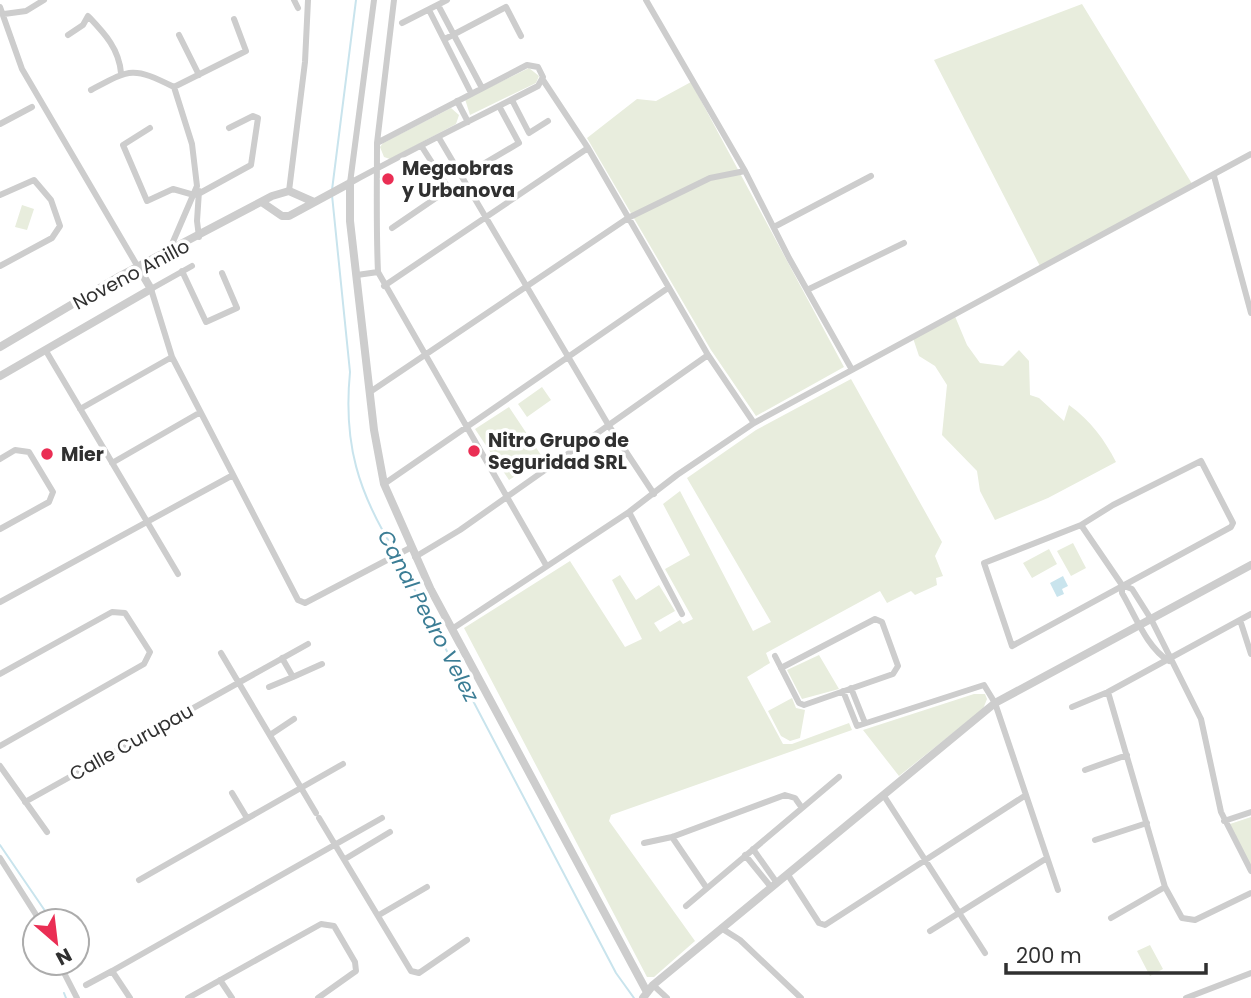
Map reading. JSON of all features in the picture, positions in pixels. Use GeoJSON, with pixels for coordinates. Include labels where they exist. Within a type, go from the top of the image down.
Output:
{"type":"FeatureCollection","features":[{"type":"Feature","properties":{"kind":"street"},"geometry":{"type":"LineString","coordinates":[[4,14],[26,12],[44,0]]}},
{"type":"Feature","properties":{"kind":"street"},"geometry":{"type":"LineString","coordinates":[[294,0],[298,8]]}},
{"type":"Feature","properties":{"kind":"street"},"geometry":{"type":"LineString","coordinates":[[309,0],[305,62],[289,191],[314,202]]}},
{"type":"Feature","properties":{"kind":"street"},"geometry":{"type":"LineString","coordinates":[[374,0],[350,183],[349,221],[384,484],[407,549],[415,558],[648,992],[667,998]]}},
{"type":"Feature","properties":{"kind":"street"},"geometry":{"type":"LineString","coordinates":[[394,0],[377,143],[379,272],[384,286],[547,565]]}},
{"type":"Feature","properties":{"kind":"street"},"geometry":{"type":"LineString","coordinates":[[402,23],[447,0]]}},
{"type":"Feature","properties":{"kind":"street"},"geometry":{"type":"LineString","coordinates":[[646,0],[745,171],[851,368]]}},
{"type":"Feature","properties":{"kind":"street"},"geometry":{"type":"LineString","coordinates":[[438,5],[482,88]]}},
{"type":"Feature","properties":{"kind":"street"},"geometry":{"type":"LineString","coordinates":[[0,7],[22,69],[151,289],[172,357],[199,413],[301,602],[407,549]]}},
{"type":"Feature","properties":{"kind":"street"},"geometry":{"type":"LineString","coordinates":[[445,39],[506,7],[521,36]]}},
{"type":"Feature","properties":{"kind":"street"},"geometry":{"type":"LineString","coordinates":[[429,10],[471,93]]}},
{"type":"Feature","properties":{"kind":"street"},"geometry":{"type":"LineString","coordinates":[[68,35],[83,25],[88,16],[111,42],[120,61],[121,73]]}},
{"type":"Feature","properties":{"kind":"street"},"geometry":{"type":"LineString","coordinates":[[174,87],[246,51],[234,19]]}},
{"type":"Feature","properties":{"kind":"street"},"geometry":{"type":"LineString","coordinates":[[179,35],[199,75]]}},
{"type":"Feature","properties":{"kind":"street"},"geometry":{"type":"LineString","coordinates":[[377,143],[531,64],[538,67],[543,80],[588,148],[708,355],[754,423]]}},
{"type":"Feature","properties":{"kind":"street"},"geometry":{"type":"LineString","coordinates":[[91,90],[121,73],[147,75],[174,87],[192,144],[199,237]]}},
{"type":"Feature","properties":{"kind":"street"},"geometry":{"type":"LineString","coordinates":[[263,203],[285,216],[512,100],[538,86],[543,80]]}},
{"type":"Feature","properties":{"kind":"street"},"geometry":{"type":"LineString","coordinates":[[512,100],[529,133],[548,121]]}},
{"type":"Feature","properties":{"kind":"street"},"geometry":{"type":"LineString","coordinates":[[457,101],[468,122]]}},
{"type":"Feature","properties":{"kind":"street"},"geometry":{"type":"LineString","coordinates":[[473,170],[519,143],[499,106]]}},
{"type":"Feature","properties":{"kind":"street"},"geometry":{"type":"LineString","coordinates":[[0,124],[32,107]]}},
{"type":"Feature","properties":{"kind":"street"},"geometry":{"type":"LineString","coordinates":[[150,128],[123,145],[148,201],[173,189],[197,191],[251,165],[258,118],[253,116],[229,128]]}},
{"type":"Feature","properties":{"kind":"street"},"geometry":{"type":"LineString","coordinates":[[439,138],[609,426],[654,494]]}},
{"type":"Feature","properties":{"kind":"street"},"geometry":{"type":"LineString","coordinates":[[392,228],[449,189],[422,147]]}},
{"type":"Feature","properties":{"kind":"street"},"geometry":{"type":"LineString","coordinates":[[384,286],[588,148]]}},
{"type":"Feature","properties":{"kind":"street"},"geometry":{"type":"LineString","coordinates":[[452,629],[629,512],[754,423],[851,368],[1251,154]]}},
{"type":"Feature","properties":{"kind":"street"},"geometry":{"type":"LineString","coordinates":[[370,392],[628,218],[710,178],[745,171]]}},
{"type":"Feature","properties":{"kind":"street"},"geometry":{"type":"LineString","coordinates":[[774,227],[871,176]]}},
{"type":"Feature","properties":{"kind":"street"},"geometry":{"type":"LineString","coordinates":[[1214,176],[1251,313]]}},
{"type":"Feature","properties":{"kind":"street"},"geometry":{"type":"LineString","coordinates":[[0,195],[34,180],[51,200],[60,226],[52,238],[0,267]]}},
{"type":"Feature","properties":{"kind":"street"},"geometry":{"type":"LineString","coordinates":[[169,252],[197,191]]}},
{"type":"Feature","properties":{"kind":"street","name":"Noveno Anillo"},"geometry":{"type":"LineString","coordinates":[[0,347],[138,267],[263,203],[272,195],[289,191]]}},
{"type":"Feature","properties":{"kind":"street"},"geometry":{"type":"LineString","coordinates":[[807,290],[904,243]]}},
{"type":"Feature","properties":{"kind":"street"},"geometry":{"type":"LineString","coordinates":[[151,289],[192,266]]}},
{"type":"Feature","properties":{"kind":"street"},"geometry":{"type":"LineString","coordinates":[[182,271],[206,322],[237,308],[222,273]]}},
{"type":"Feature","properties":{"kind":"street"},"geometry":{"type":"LineString","coordinates":[[357,275],[379,272]]}},
{"type":"Feature","properties":{"kind":"street"},"geometry":{"type":"LineString","coordinates":[[384,484],[668,288]]}},
{"type":"Feature","properties":{"kind":"street","name":"Noveno Anillo"},"geometry":{"type":"LineString","coordinates":[[0,376],[151,289]]}},
{"type":"Feature","properties":{"kind":"street"},"geometry":{"type":"LineString","coordinates":[[46,351],[178,574]]}},
{"type":"Feature","properties":{"kind":"street"},"geometry":{"type":"LineString","coordinates":[[415,558],[506,498],[708,355]]}},
{"type":"Feature","properties":{"kind":"street"},"geometry":{"type":"LineString","coordinates":[[80,408],[172,357]]}},
{"type":"Feature","properties":{"kind":"street"},"geometry":{"type":"LineString","coordinates":[[112,463],[199,413]]}},
{"type":"Feature","properties":{"kind":"street"},"geometry":{"type":"LineString","coordinates":[[0,459],[15,450],[29,453],[53,492],[49,502],[0,529]]}},
{"type":"Feature","properties":{"kind":"street"},"geometry":{"type":"LineString","coordinates":[[1201,461],[1233,525],[1012,646],[984,563],[1081,525],[1113,505],[1201,461]]}},
{"type":"Feature","properties":{"kind":"street"},"geometry":{"type":"LineString","coordinates":[[0,602],[233,475]]}},
{"type":"Feature","properties":{"kind":"street"},"geometry":{"type":"LineString","coordinates":[[629,512],[682,614]]}},
{"type":"Feature","properties":{"kind":"street"},"geometry":{"type":"LineString","coordinates":[[1081,525],[1122,585],[1132,589],[1168,651],[1169,660],[1200,719],[1224,821],[1251,871]]}},
{"type":"Feature","properties":{"kind":"street"},"geometry":{"type":"LineString","coordinates":[[648,992],[721,928],[996,703],[1251,565]]}},
{"type":"Feature","properties":{"kind":"street"},"geometry":{"type":"LineString","coordinates":[[1122,585],[1122,593],[1159,655],[1169,660]]}},
{"type":"Feature","properties":{"kind":"street"},"geometry":{"type":"LineString","coordinates":[[0,674],[112,611],[125,613],[150,652],[144,664],[0,746]]}},
{"type":"Feature","properties":{"kind":"street"},"geometry":{"type":"LineString","coordinates":[[1072,707],[1108,692],[1251,614]]}},
{"type":"Feature","properties":{"kind":"street"},"geometry":{"type":"LineString","coordinates":[[775,656],[781,668],[801,705],[893,674],[897,669],[878,619],[781,668]]}},
{"type":"Feature","properties":{"kind":"street"},"geometry":{"type":"LineString","coordinates":[[1240,620],[1251,654]]}},
{"type":"Feature","properties":{"kind":"street","name":"Calle Curupau"},"geometry":{"type":"LineString","coordinates":[[25,802],[308,644]]}},
{"type":"Feature","properties":{"kind":"street"},"geometry":{"type":"LineString","coordinates":[[221,653],[414,973],[467,940]]}},
{"type":"Feature","properties":{"kind":"street"},"geometry":{"type":"LineString","coordinates":[[282,658],[293,677]]}},
{"type":"Feature","properties":{"kind":"street"},"geometry":{"type":"LineString","coordinates":[[269,687],[322,664]]}},
{"type":"Feature","properties":{"kind":"street"},"geometry":{"type":"LineString","coordinates":[[843,691],[857,726],[984,685],[996,703],[1058,890]]}},
{"type":"Feature","properties":{"kind":"street"},"geometry":{"type":"LineString","coordinates":[[851,688],[865,723]]}},
{"type":"Feature","properties":{"kind":"street"},"geometry":{"type":"LineString","coordinates":[[1108,692],[1165,887],[1178,914],[1187,921],[1195,920],[1251,893]]}},
{"type":"Feature","properties":{"kind":"street"},"geometry":{"type":"LineString","coordinates":[[270,735],[295,719]]}},
{"type":"Feature","properties":{"kind":"street"},"geometry":{"type":"LineString","coordinates":[[1085,770],[1127,755]]}},
{"type":"Feature","properties":{"kind":"street"},"geometry":{"type":"LineString","coordinates":[[139,880],[343,764]]}},
{"type":"Feature","properties":{"kind":"street"},"geometry":{"type":"LineString","coordinates":[[0,766],[47,832]]}},
{"type":"Feature","properties":{"kind":"street"},"geometry":{"type":"LineString","coordinates":[[686,906],[839,777]]}},
{"type":"Feature","properties":{"kind":"street"},"geometry":{"type":"LineString","coordinates":[[232,793],[247,818]]}},
{"type":"Feature","properties":{"kind":"street"},"geometry":{"type":"LineString","coordinates":[[644,843],[672,837],[785,795],[794,798],[802,808]]}},
{"type":"Feature","properties":{"kind":"street"},"geometry":{"type":"LineString","coordinates":[[788,875],[819,923],[825,925],[1026,795]]}},
{"type":"Feature","properties":{"kind":"street"},"geometry":{"type":"LineString","coordinates":[[884,796],[985,953]]}},
{"type":"Feature","properties":{"kind":"street"},"geometry":{"type":"LineString","coordinates":[[1224,821],[1251,812]]}},
{"type":"Feature","properties":{"kind":"street"},"geometry":{"type":"LineString","coordinates":[[86,985],[382,818]]}},
{"type":"Feature","properties":{"kind":"street"},"geometry":{"type":"LineString","coordinates":[[1095,840],[1147,823]]}},
{"type":"Feature","properties":{"kind":"street"},"geometry":{"type":"LineString","coordinates":[[345,859],[390,832]]}},
{"type":"Feature","properties":{"kind":"street"},"geometry":{"type":"LineString","coordinates":[[672,837],[706,887]]}},
{"type":"Feature","properties":{"kind":"street"},"geometry":{"type":"LineString","coordinates":[[753,849],[774,885]]}},
{"type":"Feature","properties":{"kind":"street"},"geometry":{"type":"LineString","coordinates":[[745,855],[774,885]]}},
{"type":"Feature","properties":{"kind":"street"},"geometry":{"type":"LineString","coordinates":[[0,858],[31,907]]}},
{"type":"Feature","properties":{"kind":"street"},"geometry":{"type":"LineString","coordinates":[[930,931],[1047,858]]}},
{"type":"Feature","properties":{"kind":"street"},"geometry":{"type":"LineString","coordinates":[[379,915],[427,887]]}},
{"type":"Feature","properties":{"kind":"street"},"geometry":{"type":"LineString","coordinates":[[1111,918],[1165,887]]}},
{"type":"Feature","properties":{"kind":"street"},"geometry":{"type":"LineString","coordinates":[[188,998],[324,923],[334,926],[358,972],[318,998]]}},
{"type":"Feature","properties":{"kind":"street"},"geometry":{"type":"LineString","coordinates":[[721,928],[740,940],[801,998]]}},
{"type":"Feature","properties":{"kind":"street"},"geometry":{"type":"LineString","coordinates":[[112,971],[130,998]]}},
{"type":"Feature","properties":{"kind":"street"},"geometry":{"type":"LineString","coordinates":[[1187,998],[1251,973]]}},
{"type":"Feature","properties":{"kind":"street"},"geometry":{"type":"LineString","coordinates":[[66,977],[77,998]]}},
{"type":"Feature","properties":{"kind":"street"},"geometry":{"type":"LineString","coordinates":[[220,980],[232,998]]}},
{"type":"Feature","properties":{"kind":"green space"},"geometry":{"type":"Polygon","coordinates":[[[1082,4],[1194,187],[1041,268],[934,60],[1082,4]]]}},
{"type":"Feature","properties":{"kind":"green space"},"geometry":{"type":"Polygon","coordinates":[[[529,68],[539,76],[536,83],[470,115],[465,99],[529,68]]]}},
{"type":"Feature","properties":{"kind":"green space"},"geometry":{"type":"Polygon","coordinates":[[[691,82],[844,367],[756,416],[711,350],[587,138],[637,99],[656,101],[691,82]]]}},
{"type":"Feature","properties":{"kind":"green space"},"geometry":{"type":"Polygon","coordinates":[[[451,108],[459,115],[456,124],[390,159],[384,157],[380,147],[383,143],[451,108]]]}},
{"type":"Feature","properties":{"kind":"green space"},"geometry":{"type":"Polygon","coordinates":[[[22,205],[34,209],[27,230],[15,227],[22,205]]]}},
{"type":"Feature","properties":{"kind":"green space"},"geometry":{"type":"Polygon","coordinates":[[[954,314],[967,345],[980,363],[1003,366],[1019,350],[1029,361],[1030,395],[1039,398],[1064,421],[1069,405],[1077,411],[1096,431],[1116,462],[1048,498],[995,520],[980,491],[977,471],[942,435],[947,385],[935,366],[919,356],[912,335],[954,314]]]}},
{"type":"Feature","properties":{"kind":"green space"},"geometry":{"type":"Polygon","coordinates":[[[851,379],[942,542],[935,556],[943,576],[936,578],[937,585],[915,595],[911,591],[887,603],[880,591],[766,653],[770,663],[747,677],[783,744],[792,744],[849,723],[852,730],[611,815],[609,821],[695,941],[654,977],[647,977],[464,628],[570,561],[625,647],[642,639],[612,580],[620,575],[636,600],[659,585],[675,611],[654,623],[660,632],[680,620],[683,624],[693,619],[665,569],[690,555],[663,504],[680,491],[753,631],[771,622],[687,478],[756,430],[851,379]]]}},
{"type":"Feature","properties":{"kind":"green space"},"geometry":{"type":"Polygon","coordinates":[[[542,387],[551,400],[527,417],[518,404],[542,387]]]}},
{"type":"Feature","properties":{"kind":"green space"},"geometry":{"type":"Polygon","coordinates":[[[509,407],[543,458],[509,480],[475,429],[509,407]]]}},
{"type":"Feature","properties":{"kind":"green space"},"geometry":{"type":"Polygon","coordinates":[[[1073,543],[1086,568],[1071,576],[1057,551],[1073,543]]]}},
{"type":"Feature","properties":{"kind":"green space"},"geometry":{"type":"Polygon","coordinates":[[[1049,549],[1057,564],[1032,578],[1023,563],[1049,549]]]}},
{"type":"Feature","properties":{"kind":"green space"},"geometry":{"type":"Polygon","coordinates":[[[819,655],[839,689],[802,699],[787,670],[819,655]]]}},
{"type":"Feature","properties":{"kind":"green space"},"geometry":{"type":"Polygon","coordinates":[[[974,694],[985,694],[987,699],[983,709],[899,776],[863,730],[974,694]]]}},
{"type":"Feature","properties":{"kind":"green space"},"geometry":{"type":"Polygon","coordinates":[[[792,698],[796,708],[805,710],[800,738],[790,741],[781,736],[768,711],[792,698]]]}},
{"type":"Feature","properties":{"kind":"green space"},"geometry":{"type":"Polygon","coordinates":[[[1251,817],[1251,872],[1230,824],[1251,817]]]}},
{"type":"Feature","properties":{"kind":"green space"},"geometry":{"type":"Polygon","coordinates":[[[1150,945],[1163,969],[1150,976],[1137,951],[1150,945]]]}},
{"type":"Feature","properties":{"kind":"water"},"geometry":{"type":"Polygon","coordinates":[[[1063,576],[1068,586],[1062,589],[1064,594],[1057,597],[1050,583],[1063,576]]]}},
{"type":"Feature","properties":{"kind":"waterway","name":"Canal Pedro Velez"},"geometry":{"type":"LineString","coordinates":[[332,190],[356,0]]}},
{"type":"Feature","properties":{"kind":"waterway","name":"Canal Pedro Velez"},"geometry":{"type":"LineString","coordinates":[[332,195],[350,372],[348,398],[351,445],[363,488],[396,553]]}},
{"type":"Feature","properties":{"kind":"waterway","name":"Canal Pedro Velez"},"geometry":{"type":"LineString","coordinates":[[398,558],[616,973],[634,998]]}},
{"type":"Feature","properties":{"kind":"waterway"},"geometry":{"type":"LineString","coordinates":[[0,845],[42,907]]}},
{"type":"Feature","properties":{"kind":"waterway"},"geometry":{"type":"LineString","coordinates":[[64,993],[66,998]]}},
{"type":"Feature","properties":{"kind":"place","name":"Megaobras y Urbanova"},"geometry":{"type":"Point","coordinates":[388,179]}},
{"type":"Feature","properties":{"kind":"place","name":"Nitro Grupo de Seguridad SRL"},"geometry":{"type":"Point","coordinates":[474,451]}},
{"type":"Feature","properties":{"kind":"place","name":"Mier"},"geometry":{"type":"Point","coordinates":[47,454]}}]}
